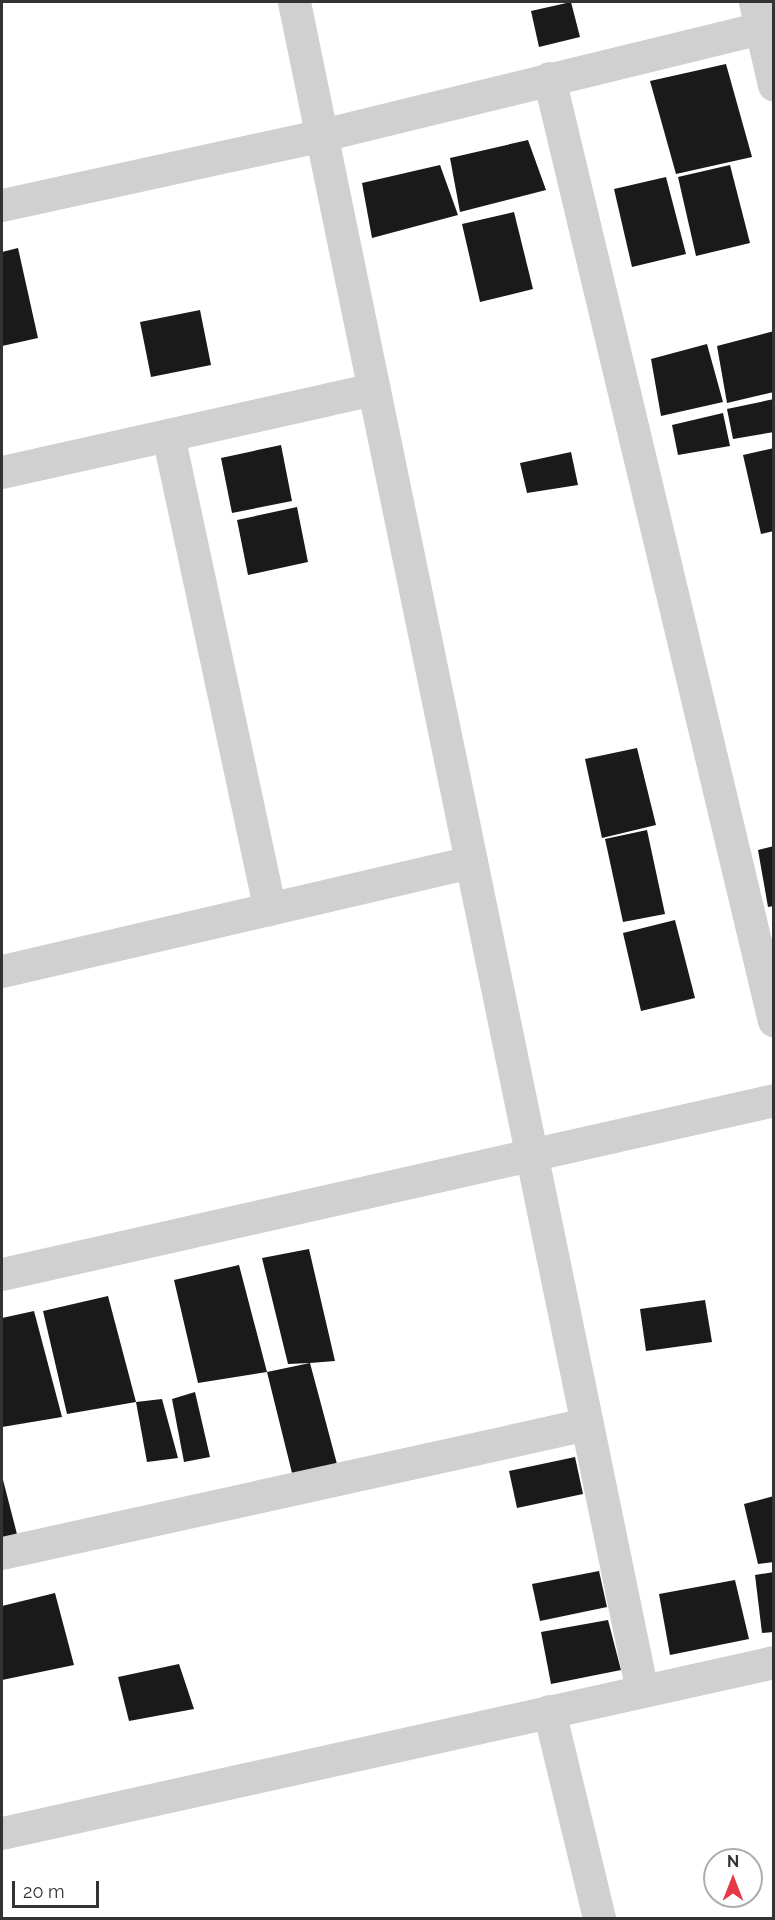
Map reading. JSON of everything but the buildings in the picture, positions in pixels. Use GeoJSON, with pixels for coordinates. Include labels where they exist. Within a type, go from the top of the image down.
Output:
{"type":"FeatureCollection","features":[{"type":"Feature","properties":{"kind":"street"},"geometry":{"type":"LineString","coordinates":[[294,2],[642,1691]]}},
{"type":"Feature","properties":{"kind":"street"},"geometry":{"type":"LineString","coordinates":[[2,206],[322,135],[549,78],[758,15],[774,85]]}},
{"type":"Feature","properties":{"kind":"street"},"geometry":{"type":"LineString","coordinates":[[549,78],[774,1021]]}},
{"type":"Feature","properties":{"kind":"street"},"geometry":{"type":"LineString","coordinates":[[2,472],[374,389]]}},
{"type":"Feature","properties":{"kind":"street"},"geometry":{"type":"LineString","coordinates":[[168,435],[270,909]]}},
{"type":"Feature","properties":{"kind":"street"},"geometry":{"type":"LineString","coordinates":[[2,971],[471,862]]}},
{"type":"Feature","properties":{"kind":"street"},"geometry":{"type":"LineString","coordinates":[[2,1274],[774,1100]]}},
{"type":"Feature","properties":{"kind":"street"},"geometry":{"type":"LineString","coordinates":[[2,1553],[587,1424]]}},
{"type":"Feature","properties":{"kind":"street"},"geometry":{"type":"LineString","coordinates":[[2,1833],[774,1662]]}},
{"type":"Feature","properties":{"kind":"street"},"geometry":{"type":"LineString","coordinates":[[549,1712],[599,1918]]}}]}
